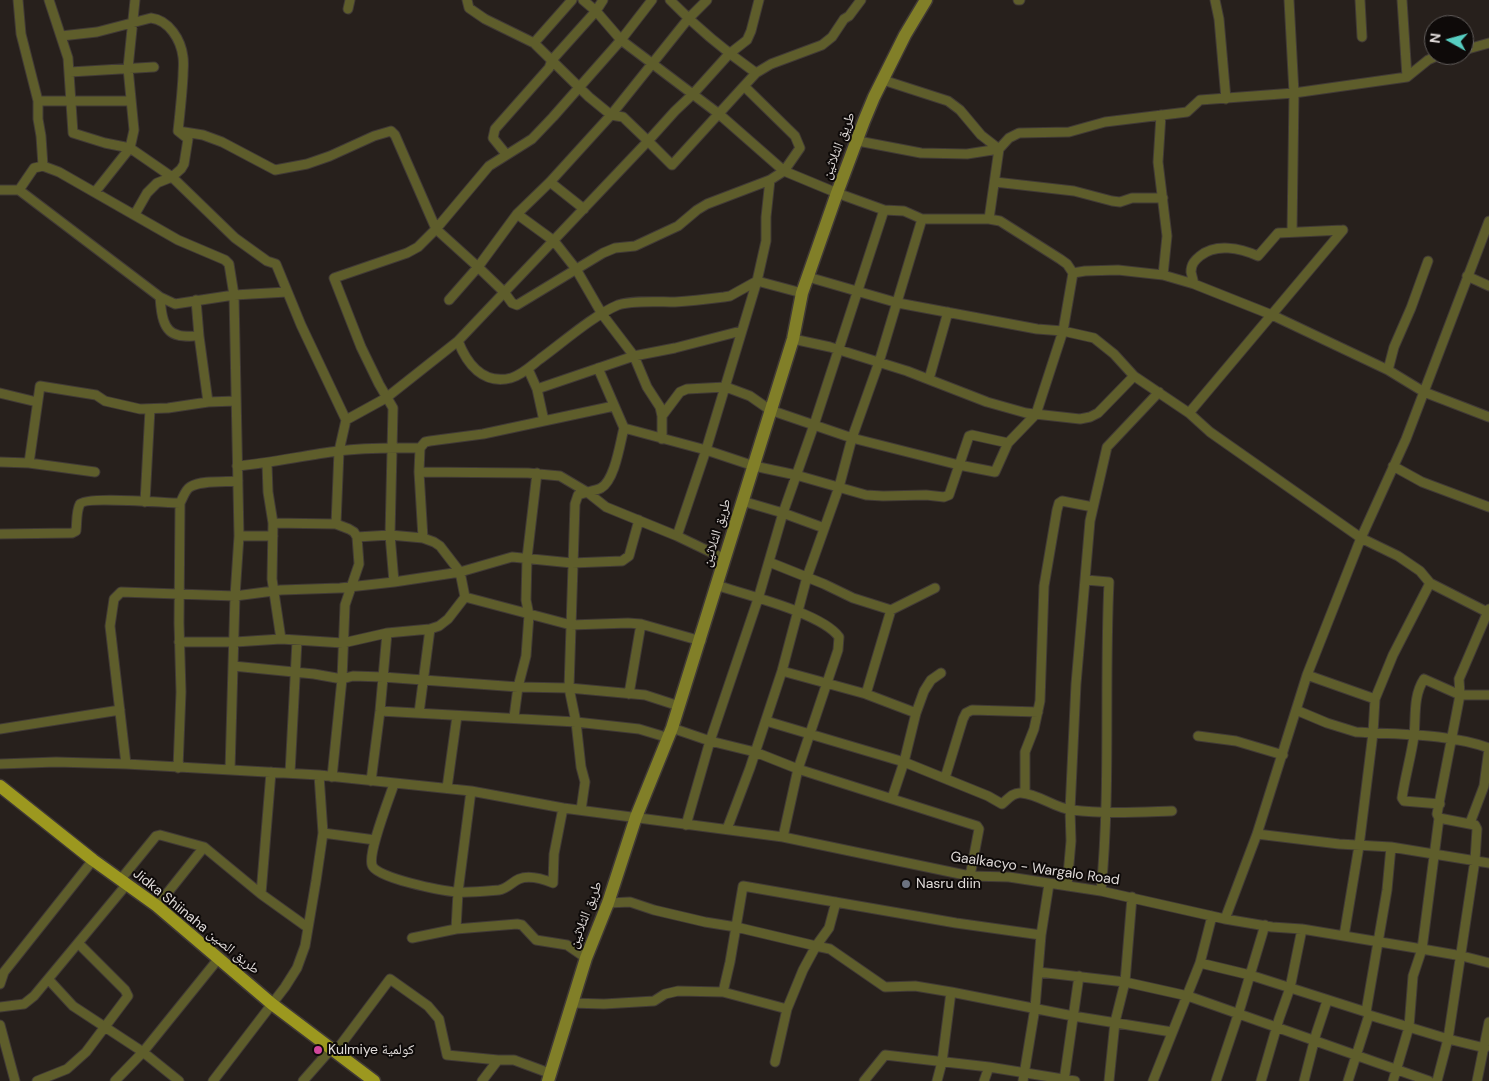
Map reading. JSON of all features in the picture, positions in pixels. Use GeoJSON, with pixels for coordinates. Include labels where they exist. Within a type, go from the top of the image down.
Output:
{"type":"FeatureCollection","features":[{"type":"Feature","properties":{"kind":"main road","name":"طريق الثلاثين"},"geometry":{"type":"LineString","coordinates":[[548,1077],[586,958],[608,903],[636,817],[671,733],[793,339],[802,293],[837,193],[874,96],[905,35],[926,0]]}},
{"type":"Feature","properties":{"kind":"main road","name":"Jidka Shiinaha طريق الصين"},"geometry":{"type":"LineString","coordinates":[[0,786],[92,860],[157,906],[272,1004],[374,1081]]}},
{"type":"Feature","properties":{"kind":"street"},"geometry":{"type":"LineString","coordinates":[[18,0],[21,34],[38,101],[42,166]]}},
{"type":"Feature","properties":{"kind":"street"},"geometry":{"type":"LineString","coordinates":[[49,0],[68,58],[73,133],[105,143],[130,148],[172,177],[235,238],[267,261],[276,264],[346,420],[339,451],[336,524]]}},
{"type":"Feature","properties":{"kind":"street"},"geometry":{"type":"LineString","coordinates":[[95,192],[130,148],[134,130],[128,68],[135,0]]}},
{"type":"Feature","properties":{"kind":"street"},"geometry":{"type":"LineString","coordinates":[[467,0],[470,8],[485,19],[534,43],[611,116],[622,117],[672,165],[756,73],[771,64],[822,44],[832,37],[844,19],[849,16],[862,0]]}},
{"type":"Feature","properties":{"kind":"street"},"geometry":{"type":"LineString","coordinates":[[534,43],[572,0]]}},
{"type":"Feature","properties":{"kind":"street"},"geometry":{"type":"LineString","coordinates":[[583,0],[596,11],[621,40],[720,114],[784,171],[884,210],[904,211],[922,219],[989,219],[1010,226],[1067,264],[1073,273],[1063,331],[1036,414],[1008,444],[995,472],[959,465],[852,438],[770,410],[750,396],[726,387],[687,388],[680,392],[662,416]]}},
{"type":"Feature","properties":{"kind":"street"},"geometry":{"type":"LineString","coordinates":[[506,154],[494,138],[495,129],[548,68],[552,60],[596,11],[603,0]]}},
{"type":"Feature","properties":{"kind":"street"},"geometry":{"type":"LineString","coordinates":[[394,582],[390,536],[393,408],[386,398],[361,347],[334,278],[407,253],[418,247],[436,229],[489,166],[532,139],[580,88],[652,0]]}},
{"type":"Feature","properties":{"kind":"street"},"geometry":{"type":"LineString","coordinates":[[670,0],[688,19],[729,54],[756,73]]}},
{"type":"Feature","properties":{"kind":"street"},"geometry":{"type":"LineString","coordinates":[[449,300],[478,267],[517,214],[550,182],[611,116],[688,19],[707,0]]}},
{"type":"Feature","properties":{"kind":"street"},"geometry":{"type":"LineString","coordinates":[[346,420],[386,398],[458,341],[729,54],[747,40],[759,0]]}},
{"type":"Feature","properties":{"kind":"street"},"geometry":{"type":"LineString","coordinates":[[1215,0],[1219,19],[1226,99]]}},
{"type":"Feature","properties":{"kind":"street"},"geometry":{"type":"LineString","coordinates":[[1289,0],[1294,92],[1292,232]]}},
{"type":"Feature","properties":{"kind":"street"},"geometry":{"type":"LineString","coordinates":[[1360,0],[1362,36]]}},
{"type":"Feature","properties":{"kind":"street"},"geometry":{"type":"LineString","coordinates":[[1402,0],[1407,77]]}},
{"type":"Feature","properties":{"kind":"street"},"geometry":{"type":"LineString","coordinates":[[61,36],[97,32],[144,19],[157,19],[165,24],[173,32],[184,58],[178,131]]}},
{"type":"Feature","properties":{"kind":"street"},"geometry":{"type":"LineString","coordinates":[[1474,47],[1489,43]]}},
{"type":"Feature","properties":{"kind":"street"},"geometry":{"type":"LineString","coordinates":[[989,219],[999,149],[1009,138],[1019,133],[1069,132],[1105,122],[1187,112],[1200,100],[1294,92],[1407,77],[1424,63]]}},
{"type":"Feature","properties":{"kind":"street"},"geometry":{"type":"LineString","coordinates":[[70,72],[154,67]]}},
{"type":"Feature","properties":{"kind":"street"},"geometry":{"type":"LineString","coordinates":[[883,80],[948,101],[960,110],[981,136],[999,149]]}},
{"type":"Feature","properties":{"kind":"street"},"geometry":{"type":"LineString","coordinates":[[178,131],[202,135],[222,142],[275,170],[307,164],[374,136],[391,131],[395,135],[436,229],[504,292],[512,303],[517,305],[522,304],[576,269],[615,248],[636,246],[678,226],[707,204],[770,180],[784,171],[800,148],[795,136],[744,86]]}},
{"type":"Feature","properties":{"kind":"street"},"geometry":{"type":"LineString","coordinates":[[38,101],[131,101]]}},
{"type":"Feature","properties":{"kind":"street"},"geometry":{"type":"LineString","coordinates":[[1162,115],[1158,162],[1167,236],[1163,275]]}},
{"type":"Feature","properties":{"kind":"street"},"geometry":{"type":"LineString","coordinates":[[135,214],[147,193],[157,183],[172,177],[181,169],[188,139],[178,131]]}},
{"type":"Feature","properties":{"kind":"street"},"geometry":{"type":"LineString","coordinates":[[858,141],[921,153],[967,154],[999,149]]}},
{"type":"Feature","properties":{"kind":"street"},"geometry":{"type":"LineString","coordinates":[[19,190],[34,168],[42,166],[59,172],[178,240],[225,260],[228,264],[234,295],[239,536],[235,596],[230,770]]}},
{"type":"Feature","properties":{"kind":"street"},"geometry":{"type":"LineString","coordinates":[[676,536],[706,450],[757,281],[766,241],[766,217],[770,180]]}},
{"type":"Feature","properties":{"kind":"street"},"geometry":{"type":"LineString","coordinates":[[550,182],[584,209]]}},
{"type":"Feature","properties":{"kind":"street"},"geometry":{"type":"LineString","coordinates":[[995,182],[1074,192],[1120,202],[1132,198],[1162,198]]}},
{"type":"Feature","properties":{"kind":"street"},"geometry":{"type":"LineString","coordinates":[[0,190],[19,190],[160,297],[175,304],[234,295],[287,292]]}},
{"type":"Feature","properties":{"kind":"street"},"geometry":{"type":"LineString","coordinates":[[686,825],[710,741],[758,599],[783,513],[839,350],[884,210]]}},
{"type":"Feature","properties":{"kind":"street"},"geometry":{"type":"LineString","coordinates":[[517,214],[554,241],[576,269],[602,314],[634,356],[647,387],[660,407],[662,439]]}},
{"type":"Feature","properties":{"kind":"street"},"geometry":{"type":"LineString","coordinates":[[727,829],[782,671],[807,577],[839,487],[852,438],[898,303],[922,219]]}},
{"type":"Feature","properties":{"kind":"street"},"geometry":{"type":"LineString","coordinates":[[1225,919],[1257,834],[1307,675],[1361,538],[1406,439],[1489,221]]}},
{"type":"Feature","properties":{"kind":"street"},"geometry":{"type":"LineString","coordinates":[[1189,413],[1343,230],[1278,233],[1258,256],[1222,247],[1204,252],[1195,258],[1193,263],[1191,271],[1194,284]]}},
{"type":"Feature","properties":{"kind":"street"},"geometry":{"type":"LineString","coordinates":[[1388,370],[1394,347],[1428,261]]}},
{"type":"Feature","properties":{"kind":"street"},"geometry":{"type":"LineString","coordinates":[[1073,273],[1106,269],[1163,275],[1194,284],[1272,315],[1388,370],[1424,392],[1489,417]]}},
{"type":"Feature","properties":{"kind":"street"},"geometry":{"type":"LineString","coordinates":[[1467,276],[1489,286]]}},
{"type":"Feature","properties":{"kind":"street"},"geometry":{"type":"LineString","coordinates":[[808,277],[898,303],[1094,338],[1114,354],[1134,376],[1189,413],[1210,432],[1361,538],[1398,556],[1420,571],[1430,584],[1489,611],[1459,679],[1460,695],[1437,814],[1439,818],[1422,949],[1413,976],[1409,1027],[1392,1081]]}},
{"type":"Feature","properties":{"kind":"street"},"geometry":{"type":"LineString","coordinates":[[458,341],[472,367],[490,378],[511,378],[528,369],[602,314],[622,304],[677,302],[730,296],[757,281],[802,293]]}},
{"type":"Feature","properties":{"kind":"street"},"geometry":{"type":"LineString","coordinates":[[160,297],[161,315],[171,331],[176,335],[199,336]]}},
{"type":"Feature","properties":{"kind":"street"},"geometry":{"type":"LineString","coordinates":[[196,300],[208,402]]}},
{"type":"Feature","properties":{"kind":"street"},"geometry":{"type":"LineString","coordinates":[[929,379],[948,312]]}},
{"type":"Feature","properties":{"kind":"street"},"geometry":{"type":"LineString","coordinates":[[537,389],[634,356],[675,348],[741,331]]}},
{"type":"Feature","properties":{"kind":"street"},"geometry":{"type":"LineString","coordinates":[[793,339],[879,362],[987,402],[1026,413],[1080,419],[1090,418],[1098,413],[1134,376]]}},
{"type":"Feature","properties":{"kind":"street"},"geometry":{"type":"LineString","coordinates":[[581,810],[585,782],[581,767],[576,722],[568,688],[572,626],[572,563],[575,504],[578,495],[602,488],[609,480],[624,428],[598,368]]}},
{"type":"Feature","properties":{"kind":"street"},"geometry":{"type":"LineString","coordinates":[[528,369],[537,389],[544,421]]}},
{"type":"Feature","properties":{"kind":"street"},"geometry":{"type":"LineString","coordinates":[[29,463],[40,386],[50,386],[96,395],[104,401],[140,409],[236,401]]}},
{"type":"Feature","properties":{"kind":"street"},"geometry":{"type":"LineString","coordinates":[[1067,886],[1071,841],[1070,810],[1077,676],[1093,507],[1107,447],[1159,392]]}},
{"type":"Feature","properties":{"kind":"street"},"geometry":{"type":"LineString","coordinates":[[0,393],[37,402]]}},
{"type":"Feature","properties":{"kind":"street"},"geometry":{"type":"LineString","coordinates":[[423,538],[419,472],[420,448],[426,442],[483,434],[614,406]]}},
{"type":"Feature","properties":{"kind":"street"},"geometry":{"type":"LineString","coordinates":[[145,502],[150,409]]}},
{"type":"Feature","properties":{"kind":"street"},"geometry":{"type":"LineString","coordinates":[[624,428],[706,450],[754,466],[796,475],[866,495],[883,496],[926,495],[944,497],[949,495],[969,436],[972,435],[1008,444]]}},
{"type":"Feature","properties":{"kind":"street"},"geometry":{"type":"LineString","coordinates":[[237,466],[267,464],[339,451],[391,447],[420,448]]}},
{"type":"Feature","properties":{"kind":"street"},"geometry":{"type":"LineString","coordinates":[[0,462],[29,463],[96,472]]}},
{"type":"Feature","properties":{"kind":"street"},"geometry":{"type":"LineString","coordinates":[[267,464],[268,492],[273,523],[273,591],[281,639]]}},
{"type":"Feature","properties":{"kind":"street"},"geometry":{"type":"LineString","coordinates":[[1393,466],[1422,482],[1489,506]]}},
{"type":"Feature","properties":{"kind":"street"},"geometry":{"type":"LineString","coordinates":[[419,472],[560,476],[587,492],[606,507],[725,559]]}},
{"type":"Feature","properties":{"kind":"street"},"geometry":{"type":"LineString","coordinates":[[514,717],[518,687],[526,656],[530,615],[526,600],[528,558],[537,474]]}},
{"type":"Feature","properties":{"kind":"street"},"geometry":{"type":"LineString","coordinates":[[178,768],[181,692],[179,642],[180,504],[189,487],[211,482],[238,481]]}},
{"type":"Feature","properties":{"kind":"street"},"geometry":{"type":"LineString","coordinates":[[0,534],[72,533],[76,531],[79,506],[82,502],[92,500],[180,504]]}},
{"type":"Feature","properties":{"kind":"street"},"geometry":{"type":"LineString","coordinates":[[1025,793],[1025,752],[1034,729],[1040,701],[1044,586],[1057,510],[1059,503],[1062,501],[1093,507]]}},
{"type":"Feature","properties":{"kind":"street"},"geometry":{"type":"LineString","coordinates":[[742,502],[783,513],[824,528]]}},
{"type":"Feature","properties":{"kind":"street"},"geometry":{"type":"LineString","coordinates":[[126,764],[110,626],[114,599],[121,592],[235,596],[273,591],[394,582],[460,572],[505,558],[528,558],[572,563],[625,560],[629,556],[639,520]]}},
{"type":"Feature","properties":{"kind":"street"},"geometry":{"type":"LineString","coordinates":[[273,523],[336,524],[354,532],[357,537],[358,564],[345,605],[342,679],[332,777]]}},
{"type":"Feature","properties":{"kind":"street"},"geometry":{"type":"LineString","coordinates":[[239,536],[273,536]]}},
{"type":"Feature","properties":{"kind":"street"},"geometry":{"type":"LineString","coordinates":[[179,642],[235,642],[281,639],[342,643],[387,633],[430,629],[439,626],[448,619],[464,597],[460,572],[440,546],[434,542],[423,538],[357,537]]}},
{"type":"Feature","properties":{"kind":"street"},"geometry":{"type":"LineString","coordinates":[[769,562],[854,598],[891,610],[936,588]]}},
{"type":"Feature","properties":{"kind":"street"},"geometry":{"type":"LineString","coordinates":[[1086,580],[1109,582],[1106,832],[1100,891]]}},
{"type":"Feature","properties":{"kind":"street"},"geometry":{"type":"LineString","coordinates":[[1344,936],[1359,846],[1373,733],[1375,699],[1393,655],[1430,584]]}},
{"type":"Feature","properties":{"kind":"street"},"geometry":{"type":"LineString","coordinates":[[716,585],[799,612],[829,626],[839,637],[838,650],[798,769],[783,837]]}},
{"type":"Feature","properties":{"kind":"street"},"geometry":{"type":"LineString","coordinates":[[464,597],[572,626],[642,624],[701,640]]}},
{"type":"Feature","properties":{"kind":"street"},"geometry":{"type":"LineString","coordinates":[[866,694],[891,610]]}},
{"type":"Feature","properties":{"kind":"street"},"geometry":{"type":"LineString","coordinates":[[629,694],[642,624]]}},
{"type":"Feature","properties":{"kind":"street"},"geometry":{"type":"LineString","coordinates":[[419,713],[430,629]]}},
{"type":"Feature","properties":{"kind":"street"},"geometry":{"type":"LineString","coordinates":[[371,781],[387,633]]}},
{"type":"Feature","properties":{"kind":"street"},"geometry":{"type":"LineString","coordinates":[[290,774],[296,641]]}},
{"type":"Feature","properties":{"kind":"street"},"geometry":{"type":"LineString","coordinates":[[234,666],[342,679],[353,676],[383,677],[518,687],[568,688],[645,695],[679,706]]}},
{"type":"Feature","properties":{"kind":"street"},"geometry":{"type":"LineString","coordinates":[[782,671],[866,694],[916,713]]}},
{"type":"Feature","properties":{"kind":"street"},"geometry":{"type":"LineString","coordinates":[[892,798],[924,691],[931,680],[941,673]]}},
{"type":"Feature","properties":{"kind":"street"},"geometry":{"type":"LineString","coordinates":[[1307,675],[1375,699]]}},
{"type":"Feature","properties":{"kind":"street"},"geometry":{"type":"LineString","coordinates":[[1440,804],[1403,799],[1414,735],[1416,698],[1424,679],[1460,695],[1489,695]]}},
{"type":"Feature","properties":{"kind":"street"},"geometry":{"type":"LineString","coordinates":[[0,729],[120,710]]}},
{"type":"Feature","properties":{"kind":"street"},"geometry":{"type":"LineString","coordinates":[[945,778],[966,713],[972,710],[1038,712]]}},
{"type":"Feature","properties":{"kind":"street"},"geometry":{"type":"LineString","coordinates":[[1296,710],[1343,729],[1452,739],[1489,748],[1487,787],[1470,823]]}},
{"type":"Feature","properties":{"kind":"street"},"geometry":{"type":"LineString","coordinates":[[380,711],[457,716],[514,717],[576,722],[671,733],[755,752],[798,769],[977,826],[979,829],[970,876]]}},
{"type":"Feature","properties":{"kind":"street"},"geometry":{"type":"LineString","coordinates":[[447,788],[457,716]]}},
{"type":"Feature","properties":{"kind":"street"},"geometry":{"type":"LineString","coordinates":[[766,721],[904,762],[988,796],[1002,804],[1014,794],[1025,793],[1070,810],[1106,813],[1172,811]]}},
{"type":"Feature","properties":{"kind":"street"},"geometry":{"type":"LineString","coordinates":[[1198,736],[1236,741],[1283,755]]}},
{"type":"Feature","properties":{"kind":"street","name":"Gaalkacyo - Wargalo Road"},"geometry":{"type":"LineString","coordinates":[[0,764],[47,762],[126,764],[319,775],[447,788],[563,808],[783,837],[970,876],[1009,878],[1100,891],[1225,919],[1302,929],[1462,956],[1489,963]]}},
{"type":"Feature","properties":{"kind":"street"},"geometry":{"type":"LineString","coordinates":[[261,894],[271,772]]}},
{"type":"Feature","properties":{"kind":"street"},"geometry":{"type":"LineString","coordinates":[[213,1081],[285,987],[296,968],[305,946],[323,833],[319,775]]}},
{"type":"Feature","properties":{"kind":"street"},"geometry":{"type":"LineString","coordinates":[[394,784],[375,840],[371,863],[373,868],[377,872],[407,882],[458,892],[503,889],[520,878],[540,878],[553,883],[554,854],[563,808]]}},
{"type":"Feature","properties":{"kind":"street"},"geometry":{"type":"LineString","coordinates":[[456,929],[458,892],[471,792]]}},
{"type":"Feature","properties":{"kind":"street"},"geometry":{"type":"LineString","coordinates":[[1437,1081],[1448,1039],[1462,956],[1475,860],[1477,829],[1476,824],[1439,818]]}},
{"type":"Feature","properties":{"kind":"street"},"geometry":{"type":"LineString","coordinates":[[323,833],[375,840]]}},
{"type":"Feature","properties":{"kind":"street"},"geometry":{"type":"LineString","coordinates":[[1257,834],[1359,846],[1391,847],[1489,863]]}},
{"type":"Feature","properties":{"kind":"street"},"geometry":{"type":"LineString","coordinates":[[0,1007],[24,1004],[49,980],[79,944],[156,836],[160,835],[204,847],[261,894],[307,927]]}},
{"type":"Feature","properties":{"kind":"street"},"geometry":{"type":"LineString","coordinates":[[157,906],[204,847]]}},
{"type":"Feature","properties":{"kind":"street"},"geometry":{"type":"LineString","coordinates":[[1348,1081],[1368,1014],[1391,847]]}},
{"type":"Feature","properties":{"kind":"street"},"geometry":{"type":"LineString","coordinates":[[0,984],[4,972],[92,860]]}},
{"type":"Feature","properties":{"kind":"street"},"geometry":{"type":"LineString","coordinates":[[1024,1077],[1035,1008],[1041,935],[1049,884]]}},
{"type":"Feature","properties":{"kind":"street"},"geometry":{"type":"LineString","coordinates":[[723,992],[743,886],[956,923],[1041,935]]}},
{"type":"Feature","properties":{"kind":"street"},"geometry":{"type":"LineString","coordinates":[[1109,1081],[1114,1022],[1125,982],[1132,897]]}},
{"type":"Feature","properties":{"kind":"street"},"geometry":{"type":"LineString","coordinates":[[608,903],[630,902],[654,910],[705,922],[736,927],[830,949],[885,987],[915,986],[1073,1016],[1172,1032]]}},
{"type":"Feature","properties":{"kind":"street"},"geometry":{"type":"LineString","coordinates":[[775,1062],[787,1009],[803,970],[828,928],[836,902]]}},
{"type":"Feature","properties":{"kind":"street"},"geometry":{"type":"LineString","coordinates":[[1153,1081],[1200,963],[1212,916]]}},
{"type":"Feature","properties":{"kind":"street"},"geometry":{"type":"LineString","coordinates":[[412,938],[456,929],[517,924],[522,925],[536,940],[567,945],[586,958]]}},
{"type":"Feature","properties":{"kind":"street"},"geometry":{"type":"LineString","coordinates":[[1216,1081],[1238,1015],[1264,925]]}},
{"type":"Feature","properties":{"kind":"street"},"geometry":{"type":"LineString","coordinates":[[1261,1081],[1290,988],[1302,929]]}},
{"type":"Feature","properties":{"kind":"street"},"geometry":{"type":"LineString","coordinates":[[37,1081],[67,1069],[86,1052],[128,996],[128,993],[79,944]]}},
{"type":"Feature","properties":{"kind":"street"},"geometry":{"type":"LineString","coordinates":[[116,1081],[143,1052],[219,958]]}},
{"type":"Feature","properties":{"kind":"street"},"geometry":{"type":"LineString","coordinates":[[1200,963],[1250,975],[1409,1027],[1485,1048]]}},
{"type":"Feature","properties":{"kind":"street"},"geometry":{"type":"LineString","coordinates":[[1038,972],[1125,982],[1188,996],[1429,1081]]}},
{"type":"Feature","properties":{"kind":"street"},"geometry":{"type":"LineString","coordinates":[[1064,1080],[1079,976]]}},
{"type":"Feature","properties":{"kind":"street"},"geometry":{"type":"LineString","coordinates":[[303,1081],[334,1050],[390,979],[428,1006],[439,1019],[447,1055],[514,1060],[548,1077]]}},
{"type":"Feature","properties":{"kind":"street"},"geometry":{"type":"LineString","coordinates":[[49,980],[73,1006],[143,1052],[179,1081]]}},
{"type":"Feature","properties":{"kind":"street"},"geometry":{"type":"LineString","coordinates":[[571,1003],[604,1004],[654,1001],[666,994],[678,991],[723,992],[787,1009]]}},
{"type":"Feature","properties":{"kind":"street"},"geometry":{"type":"LineString","coordinates":[[937,1081],[942,1062],[951,992]]}},
{"type":"Feature","properties":{"kind":"street"},"geometry":{"type":"LineString","coordinates":[[1304,1081],[1314,1040],[1328,1001]]}},
{"type":"Feature","properties":{"kind":"street"},"geometry":{"type":"LineString","coordinates":[[1477,1081],[1489,1022]]}},
{"type":"Feature","properties":{"kind":"street"},"geometry":{"type":"LineString","coordinates":[[0,1025],[15,1081]]}},
{"type":"Feature","properties":{"kind":"street"},"geometry":{"type":"LineString","coordinates":[[864,1081],[885,1055],[988,1067],[1024,1077],[1075,1081]]}},
{"type":"Feature","properties":{"kind":"street"},"geometry":{"type":"LineString","coordinates":[[482,1081],[498,1060]]}},
{"type":"Feature","properties":{"kind":"street"},"geometry":{"type":"LineString","coordinates":[[984,1081],[988,1067]]}},
{"type":"Feature","properties":{"kind":"place","name":"Nasru diin"},"geometry":{"type":"Point","coordinates":[906,884]}},
{"type":"Feature","properties":{"kind":"place","name":"Kulmiye كولمية"},"geometry":{"type":"Point","coordinates":[318,1050]}}]}
